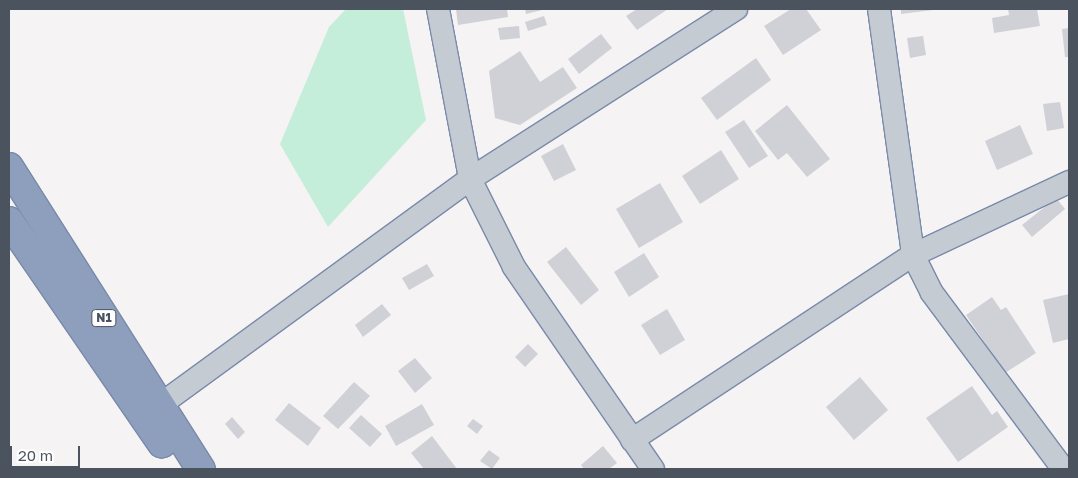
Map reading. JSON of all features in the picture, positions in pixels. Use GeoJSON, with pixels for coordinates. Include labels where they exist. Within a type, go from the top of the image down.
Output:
{"type":"FeatureCollection","features":[{"type":"Feature","properties":{"kind":"highway","name":"N1"},"geometry":{"type":"LineString","coordinates":[[9,167],[201,469]]}},
{"type":"Feature","properties":{"kind":"highway","name":"N1"},"geometry":{"type":"LineString","coordinates":[[9,220],[178,469]]}},
{"type":"Feature","properties":{"kind":"street"},"geometry":{"type":"LineString","coordinates":[[438,9],[470,179],[514,268],[653,469]]}},
{"type":"Feature","properties":{"kind":"street"},"geometry":{"type":"LineString","coordinates":[[160,405],[470,179],[736,9]]}},
{"type":"Feature","properties":{"kind":"street"},"geometry":{"type":"LineString","coordinates":[[878,9],[913,255],[932,293],[1063,469]]}},
{"type":"Feature","properties":{"kind":"street"},"geometry":{"type":"LineString","coordinates":[[632,440],[913,255],[1069,182]]}},
{"type":"Feature","properties":{"kind":"green space"},"geometry":{"type":"Polygon","coordinates":[[[346,9],[403,9],[426,120],[328,227],[280,144],[329,27],[346,9]]]}},
{"type":"Feature","properties":{"kind":"building"},"geometry":{"type":"Polygon","coordinates":[[[456,9],[507,9],[508,17],[458,25],[456,9]]]}},
{"type":"Feature","properties":{"kind":"building"},"geometry":{"type":"Polygon","coordinates":[[[525,9],[546,9],[526,14],[525,9]]]}},
{"type":"Feature","properties":{"kind":"building"},"geometry":{"type":"Polygon","coordinates":[[[637,9],[668,9],[637,30],[626,16],[637,9]]]}},
{"type":"Feature","properties":{"kind":"building"},"geometry":{"type":"Polygon","coordinates":[[[791,9],[806,9],[821,30],[783,55],[764,26],[791,9]]]}},
{"type":"Feature","properties":{"kind":"building"},"geometry":{"type":"Polygon","coordinates":[[[901,9],[932,9],[933,10],[901,14],[901,9]]]}},
{"type":"Feature","properties":{"kind":"building"},"geometry":{"type":"Polygon","coordinates":[[[1008,9],[1037,9],[1040,26],[994,33],[992,18],[1009,15],[1008,9]]]}},
{"type":"Feature","properties":{"kind":"building"},"geometry":{"type":"Polygon","coordinates":[[[544,16],[547,25],[528,31],[525,22],[544,16]]]}},
{"type":"Feature","properties":{"kind":"building"},"geometry":{"type":"Polygon","coordinates":[[[519,26],[520,38],[500,40],[498,28],[519,26]]]}},
{"type":"Feature","properties":{"kind":"building"},"geometry":{"type":"Polygon","coordinates":[[[1069,28],[1069,57],[1065,57],[1062,29],[1069,28]]]}},
{"type":"Feature","properties":{"kind":"building"},"geometry":{"type":"Polygon","coordinates":[[[601,34],[612,48],[579,74],[568,59],[601,34]]]}},
{"type":"Feature","properties":{"kind":"building"},"geometry":{"type":"Polygon","coordinates":[[[923,36],[926,55],[910,58],[907,38],[923,36]]]}},
{"type":"Feature","properties":{"kind":"building"},"geometry":{"type":"Polygon","coordinates":[[[520,51],[540,82],[563,67],[577,88],[520,125],[495,118],[489,71],[520,51]]]}},
{"type":"Feature","properties":{"kind":"building"},"geometry":{"type":"Polygon","coordinates":[[[756,58],[771,80],[717,120],[701,98],[756,58]]]}},
{"type":"Feature","properties":{"kind":"building"},"geometry":{"type":"Polygon","coordinates":[[[1060,102],[1064,128],[1047,131],[1043,104],[1060,102]]]}},
{"type":"Feature","properties":{"kind":"building"},"geometry":{"type":"Polygon","coordinates":[[[787,105],[830,159],[807,177],[787,153],[778,160],[755,131],[787,105]]]}},
{"type":"Feature","properties":{"kind":"building"},"geometry":{"type":"Polygon","coordinates":[[[744,120],[768,156],[749,168],[725,132],[744,120]]]}},
{"type":"Feature","properties":{"kind":"building"},"geometry":{"type":"Polygon","coordinates":[[[1020,125],[1033,154],[997,170],[985,141],[1020,125]]]}},
{"type":"Feature","properties":{"kind":"building"},"geometry":{"type":"Polygon","coordinates":[[[563,144],[576,170],[554,181],[541,156],[563,144]]]}},
{"type":"Feature","properties":{"kind":"building"},"geometry":{"type":"Polygon","coordinates":[[[721,150],[739,179],[700,204],[682,176],[721,150]]]}},
{"type":"Feature","properties":{"kind":"building"},"geometry":{"type":"Polygon","coordinates":[[[660,183],[683,222],[639,248],[616,209],[660,183]]]}},
{"type":"Feature","properties":{"kind":"building"},"geometry":{"type":"Polygon","coordinates":[[[1056,198],[1065,209],[1032,237],[1022,225],[1056,198]]]}},
{"type":"Feature","properties":{"kind":"building"},"geometry":{"type":"Polygon","coordinates":[[[566,247],[599,290],[581,305],[547,262],[566,247]]]}},
{"type":"Feature","properties":{"kind":"building"},"geometry":{"type":"Polygon","coordinates":[[[644,253],[659,277],[629,297],[614,272],[644,253]]]}},
{"type":"Feature","properties":{"kind":"building"},"geometry":{"type":"Polygon","coordinates":[[[427,264],[434,276],[409,290],[402,278],[427,264]]]}},
{"type":"Feature","properties":{"kind":"building"},"geometry":{"type":"Polygon","coordinates":[[[1069,294],[1069,339],[1053,343],[1043,300],[1069,294]]]}},
{"type":"Feature","properties":{"kind":"building"},"geometry":{"type":"Polygon","coordinates":[[[992,297],[1001,310],[1006,307],[1036,353],[1005,373],[966,315],[992,297]]]}},
{"type":"Feature","properties":{"kind":"building"},"geometry":{"type":"Polygon","coordinates":[[[382,304],[391,315],[363,337],[355,325],[382,304]]]}},
{"type":"Feature","properties":{"kind":"building"},"geometry":{"type":"Polygon","coordinates":[[[667,309],[685,340],[660,355],[641,325],[667,309]]]}},
{"type":"Feature","properties":{"kind":"building"},"geometry":{"type":"Polygon","coordinates":[[[528,344],[538,354],[525,367],[515,357],[528,344]]]}},
{"type":"Feature","properties":{"kind":"building"},"geometry":{"type":"Polygon","coordinates":[[[415,358],[432,378],[415,393],[398,371],[415,358]]]}},
{"type":"Feature","properties":{"kind":"building"},"geometry":{"type":"Polygon","coordinates":[[[860,377],[888,410],[854,440],[826,407],[860,377]]]}},
{"type":"Feature","properties":{"kind":"building"},"geometry":{"type":"Polygon","coordinates":[[[354,382],[370,396],[338,429],[323,416],[354,382]]]}},
{"type":"Feature","properties":{"kind":"building"},"geometry":{"type":"Polygon","coordinates":[[[972,386],[992,415],[997,411],[1008,427],[958,462],[926,418],[972,386]]]}},
{"type":"Feature","properties":{"kind":"building"},"geometry":{"type":"Polygon","coordinates":[[[289,403],[321,428],[308,446],[275,420],[289,403]]]}},
{"type":"Feature","properties":{"kind":"building"},"geometry":{"type":"Polygon","coordinates":[[[422,404],[434,425],[396,446],[385,426],[422,404]]]}},
{"type":"Feature","properties":{"kind":"building"},"geometry":{"type":"Polygon","coordinates":[[[361,415],[382,434],[370,447],[349,428],[361,415]]]}},
{"type":"Feature","properties":{"kind":"building"},"geometry":{"type":"Polygon","coordinates":[[[232,417],[245,432],[238,439],[225,424],[232,417]]]}},
{"type":"Feature","properties":{"kind":"building"},"geometry":{"type":"Polygon","coordinates":[[[473,419],[483,426],[477,434],[467,426],[473,419]]]}},
{"type":"Feature","properties":{"kind":"building"},"geometry":{"type":"Polygon","coordinates":[[[432,436],[457,469],[424,469],[411,453],[432,436]]]}},
{"type":"Feature","properties":{"kind":"building"},"geometry":{"type":"Polygon","coordinates":[[[603,446],[617,463],[609,469],[584,469],[581,465],[603,446]]]}},
{"type":"Feature","properties":{"kind":"building"},"geometry":{"type":"Polygon","coordinates":[[[489,450],[500,458],[492,469],[480,461],[489,450]]]}}]}
